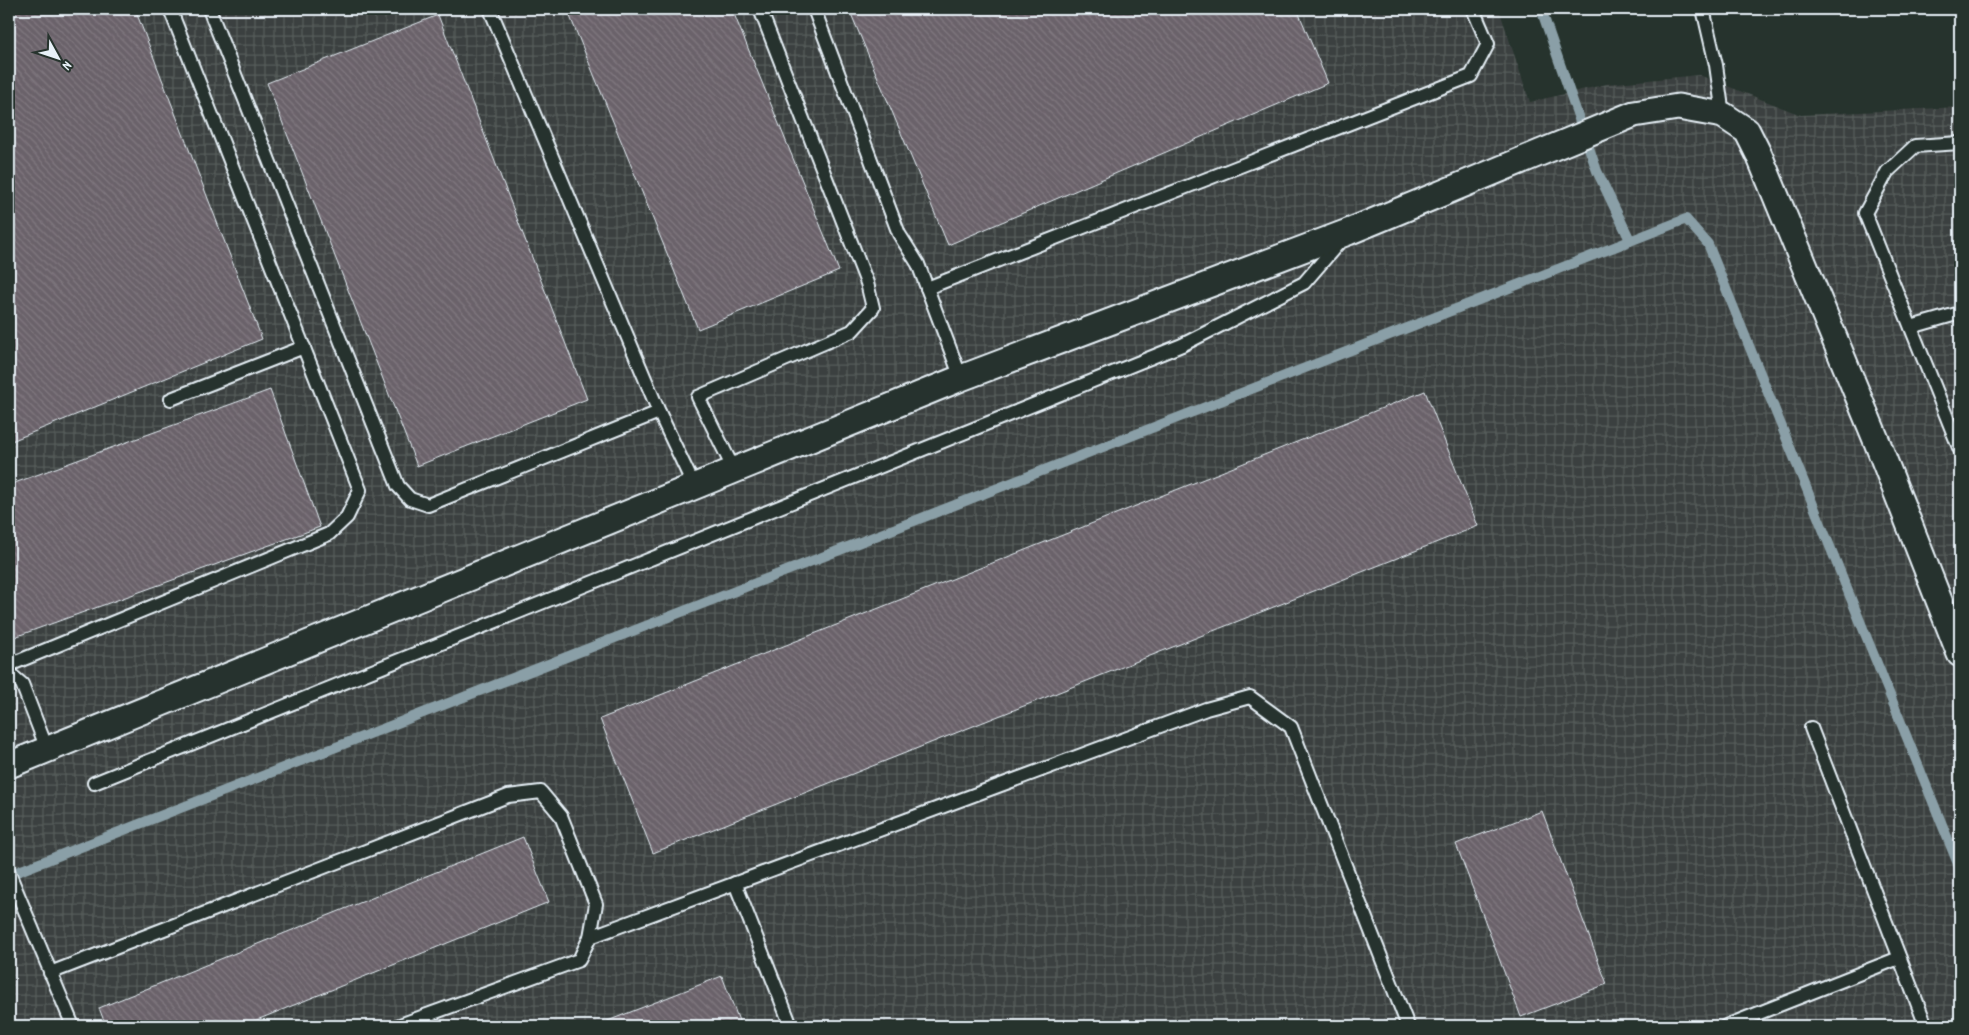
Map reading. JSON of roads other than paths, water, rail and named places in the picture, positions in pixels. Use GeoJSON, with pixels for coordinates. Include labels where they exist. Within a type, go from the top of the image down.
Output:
{"type":"FeatureCollection","features":[{"type":"Feature","properties":{"kind":"street"},"geometry":{"type":"LineString","coordinates":[[9,765],[961,378],[1348,232],[1634,114],[1678,107],[1724,115],[1747,131],[1877,442],[1960,654]]}},
{"type":"Feature","properties":{"kind":"lane"},"geometry":{"type":"LineString","coordinates":[[9,665],[329,534],[347,517],[360,490],[170,9]]}},
{"type":"Feature","properties":{"kind":"lane"},"geometry":{"type":"LineString","coordinates":[[209,9],[398,486],[410,499],[428,505],[659,412]]}},
{"type":"Feature","properties":{"kind":"lane"},"geometry":{"type":"LineString","coordinates":[[490,9],[659,412],[694,486]]}},
{"type":"Feature","properties":{"kind":"lane"},"geometry":{"type":"LineString","coordinates":[[734,470],[698,397],[852,331],[873,308],[867,283],[760,9]]}},
{"type":"Feature","properties":{"kind":"lane"},"geometry":{"type":"LineString","coordinates":[[814,9],[899,234],[918,264],[961,378]]}},
{"type":"Feature","properties":{"kind":"lane"},"geometry":{"type":"LineString","coordinates":[[927,288],[1471,76],[1488,44],[1473,9]]}},
{"type":"Feature","properties":{"kind":"lane"},"geometry":{"type":"LineString","coordinates":[[1703,9],[1716,65],[1724,115]]}},
{"type":"Feature","properties":{"kind":"lane"},"geometry":{"type":"LineString","coordinates":[[1960,143],[1915,146],[1887,172],[1866,213],[1960,450]]}},
{"type":"Feature","properties":{"kind":"lane"},"geometry":{"type":"LineString","coordinates":[[94,783],[1182,345],[1304,283],[1348,232]]}},
{"type":"Feature","properties":{"kind":"lane"},"geometry":{"type":"LineString","coordinates":[[1911,327],[1960,313]]}},
{"type":"Feature","properties":{"kind":"lane"},"geometry":{"type":"LineString","coordinates":[[171,399],[304,347]]}},
{"type":"Feature","properties":{"kind":"lane"},"geometry":{"type":"LineString","coordinates":[[9,673],[22,684],[47,750]]}},
{"type":"Feature","properties":{"kind":"lane"},"geometry":{"type":"LineString","coordinates":[[590,937],[1206,709],[1250,697],[1291,726],[1408,1026]]}},
{"type":"Feature","properties":{"kind":"lane"},"geometry":{"type":"LineString","coordinates":[[1811,728],[1926,1026]]}},
{"type":"Feature","properties":{"kind":"lane"},"geometry":{"type":"LineString","coordinates":[[50,973],[508,796],[541,792],[560,816],[596,904],[590,937],[579,960],[397,1026]]}},
{"type":"Feature","properties":{"kind":"lane"},"geometry":{"type":"LineString","coordinates":[[9,873],[73,1026]]}},
{"type":"Feature","properties":{"kind":"lane"},"geometry":{"type":"LineString","coordinates":[[735,884],[791,1026]]}},
{"type":"Feature","properties":{"kind":"lane"},"geometry":{"type":"LineString","coordinates":[[1726,1026],[1899,958]]}},
{"type":"Feature","properties":{"kind":"waterway"},"geometry":{"type":"LineString","coordinates":[[1541,9],[1597,171],[1630,240]]}},
{"type":"Feature","properties":{"kind":"waterway"},"geometry":{"type":"LineString","coordinates":[[9,875],[1686,219],[1708,244],[1960,869]]}}]}
